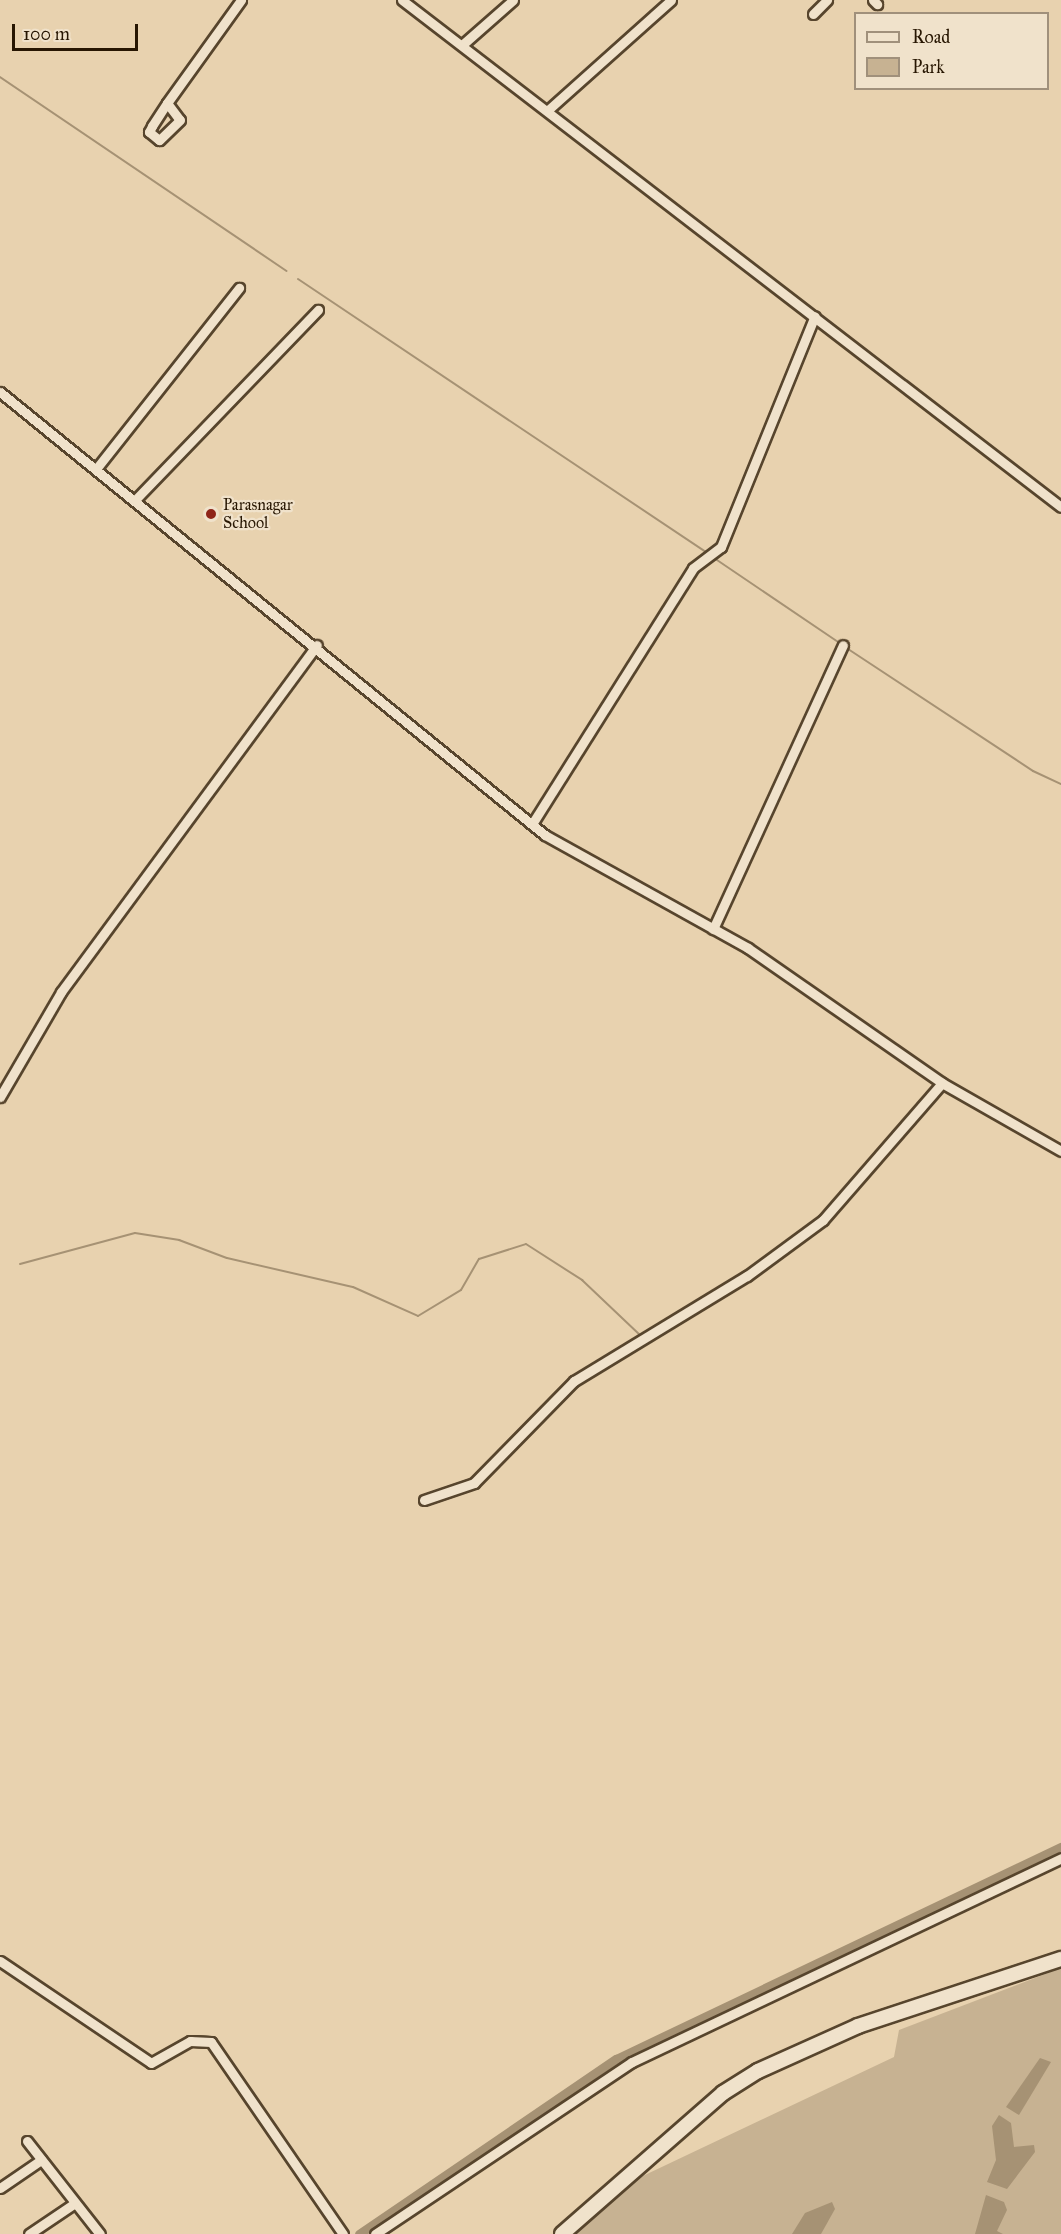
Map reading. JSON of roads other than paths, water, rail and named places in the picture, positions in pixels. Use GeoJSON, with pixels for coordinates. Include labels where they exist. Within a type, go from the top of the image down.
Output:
{"type":"FeatureCollection","features":[{"type":"Feature","properties":{"kind":"main road"},"geometry":{"type":"LineString","coordinates":[[562,2234],[723,2093],[758,2071],[858,2026],[1061,1959]]}},
{"type":"Feature","properties":{"kind":"street"},"geometry":{"type":"LineString","coordinates":[[167,104],[241,0]]}},
{"type":"Feature","properties":{"kind":"street"},"geometry":{"type":"LineString","coordinates":[[402,0],[816,316],[1061,507]]}},
{"type":"Feature","properties":{"kind":"street"},"geometry":{"type":"LineString","coordinates":[[462,45],[513,0]]}},
{"type":"Feature","properties":{"kind":"street"},"geometry":{"type":"LineString","coordinates":[[548,110],[671,0]]}},
{"type":"Feature","properties":{"kind":"street"},"geometry":{"type":"LineString","coordinates":[[813,14],[827,0]]}},
{"type":"Feature","properties":{"kind":"street"},"geometry":{"type":"LineString","coordinates":[[96,469],[239,288]]}},
{"type":"Feature","properties":{"kind":"street"},"geometry":{"type":"LineString","coordinates":[[135,500],[318,310]]}},
{"type":"Feature","properties":{"kind":"street"},"geometry":{"type":"LineString","coordinates":[[532,824],[693,568],[721,547],[816,316]]}},
{"type":"Feature","properties":{"kind":"street"},"geometry":{"type":"LineString","coordinates":[[0,392],[317,645],[532,824],[713,929],[888,1041],[942,1083],[1061,1151]]}},
{"type":"Feature","properties":{"kind":"street"},"geometry":{"type":"LineString","coordinates":[[0,1097],[61,992],[317,645]]}},
{"type":"Feature","properties":{"kind":"street"},"geometry":{"type":"LineString","coordinates":[[713,929],[843,645]]}},
{"type":"Feature","properties":{"kind":"street"},"geometry":{"type":"LineString","coordinates":[[424,1500],[474,1483],[574,1381],[738,1282],[823,1220],[942,1083]]}},
{"type":"Feature","properties":{"kind":"street"},"geometry":{"type":"LineString","coordinates":[[375,2234],[632,2062],[1061,1858]]}},
{"type":"Feature","properties":{"kind":"street"},"geometry":{"type":"LineString","coordinates":[[0,1961],[151,2063],[190,2041],[211,2042],[341,2231]]}},
{"type":"Feature","properties":{"kind":"street"},"geometry":{"type":"LineString","coordinates":[[27,2141],[100,2234]]}},
{"type":"Feature","properties":{"kind":"street"},"geometry":{"type":"LineString","coordinates":[[0,2188],[41,2160]]}},
{"type":"Feature","properties":{"kind":"street"},"geometry":{"type":"LineString","coordinates":[[29,2234],[75,2203]]}},
{"type":"Feature","properties":{"kind":"waterway"},"geometry":{"type":"LineString","coordinates":[[0,77],[286,271]]}},
{"type":"Feature","properties":{"kind":"waterway"},"geometry":{"type":"LineString","coordinates":[[298,279],[707,553]]}},
{"type":"Feature","properties":{"kind":"waterway"},"geometry":{"type":"LineString","coordinates":[[714,558],[841,644]]}},
{"type":"Feature","properties":{"kind":"waterway"},"geometry":{"type":"LineString","coordinates":[[845,647],[1033,771],[1061,784]]}},
{"type":"Feature","properties":{"kind":"waterway"},"geometry":{"type":"LineString","coordinates":[[20,1264],[135,1233],[179,1240],[227,1258],[353,1287],[418,1316],[461,1290],[479,1259],[526,1244],[582,1280],[641,1336]]}},
{"type":"Feature","properties":{"kind":"waterway"},"geometry":{"type":"LineString","coordinates":[[359,2234],[616,2059],[1061,1847]]}},
{"type":"Feature","properties":{"kind":"place","name":"Parasnagar School"},"geometry":{"type":"Point","coordinates":[211,514]}}]}
